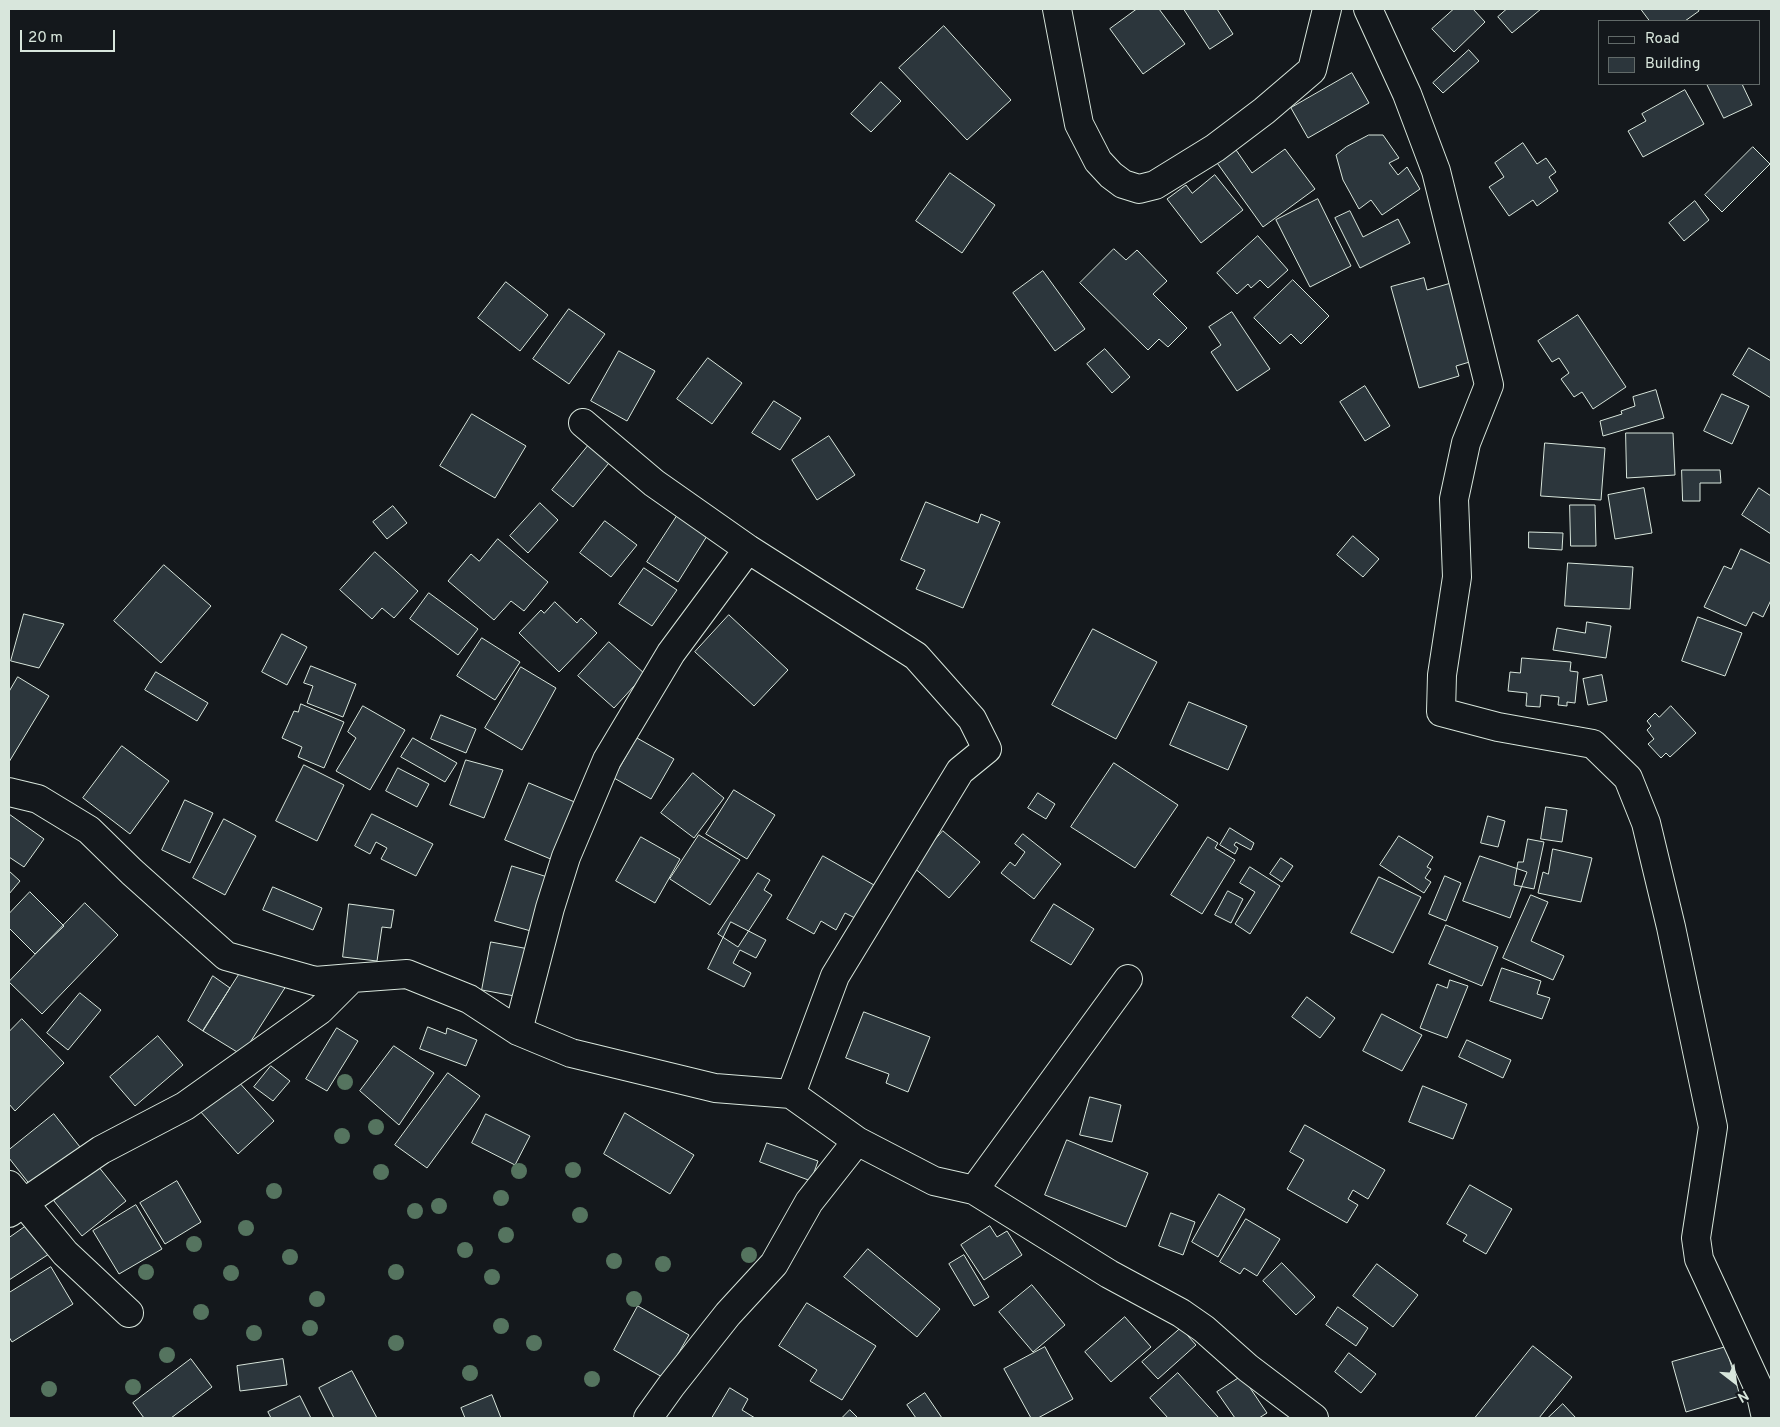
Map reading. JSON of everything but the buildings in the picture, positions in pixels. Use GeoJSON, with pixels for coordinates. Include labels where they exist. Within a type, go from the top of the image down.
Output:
{"type":"FeatureCollection","features":[{"type":"Feature","properties":{"kind":"street"},"geometry":{"type":"LineString","coordinates":[[1057,9],[1079,124],[1098,161],[1111,175],[1124,184],[1140,189],[1155,185],[1216,148],[1264,112],[1312,70],[1327,9]]}},
{"type":"Feature","properties":{"kind":"street"},"geometry":{"type":"LineString","coordinates":[[1368,9],[1407,94],[1436,172],[1489,385],[1466,442],[1454,499],[1457,577],[1442,675],[1441,712],[1498,727],[1594,744],[1628,778],[1646,823],[1672,927],[1713,1127],[1696,1238],[1699,1259],[1760,1391],[1766,1418]]}},
{"type":"Feature","properties":{"kind":"street"},"geometry":{"type":"LineString","coordinates":[[583,423],[654,483],[748,549],[916,656],[972,719],[987,750],[960,771],[835,976],[791,1094]]}},
{"type":"Feature","properties":{"kind":"street"},"geometry":{"type":"LineString","coordinates":[[518,1031],[550,908],[566,857],[606,760],[672,653],[748,549]]}},
{"type":"Feature","properties":{"kind":"street"},"geometry":{"type":"LineString","coordinates":[[9,792],[38,799],[89,830],[132,872],[226,956],[315,982],[406,974],[469,998],[518,1031],[570,1053],[715,1088],[791,1094],[858,1141],[934,1182],[974,1190],[1109,1274],[1181,1313],[1204,1329],[1308,1417]]}},
{"type":"Feature","properties":{"kind":"street"},"geometry":{"type":"LineString","coordinates":[[129,1313],[13,1201],[101,1150],[185,1106],[320,1010],[352,978]]}},
{"type":"Feature","properties":{"kind":"street"},"geometry":{"type":"LineString","coordinates":[[974,1190],[1128,978]]}},
{"type":"Feature","properties":{"kind":"street"},"geometry":{"type":"LineString","coordinates":[[648,1418],[728,1314],[774,1264],[809,1202],[858,1141]]}}]}
